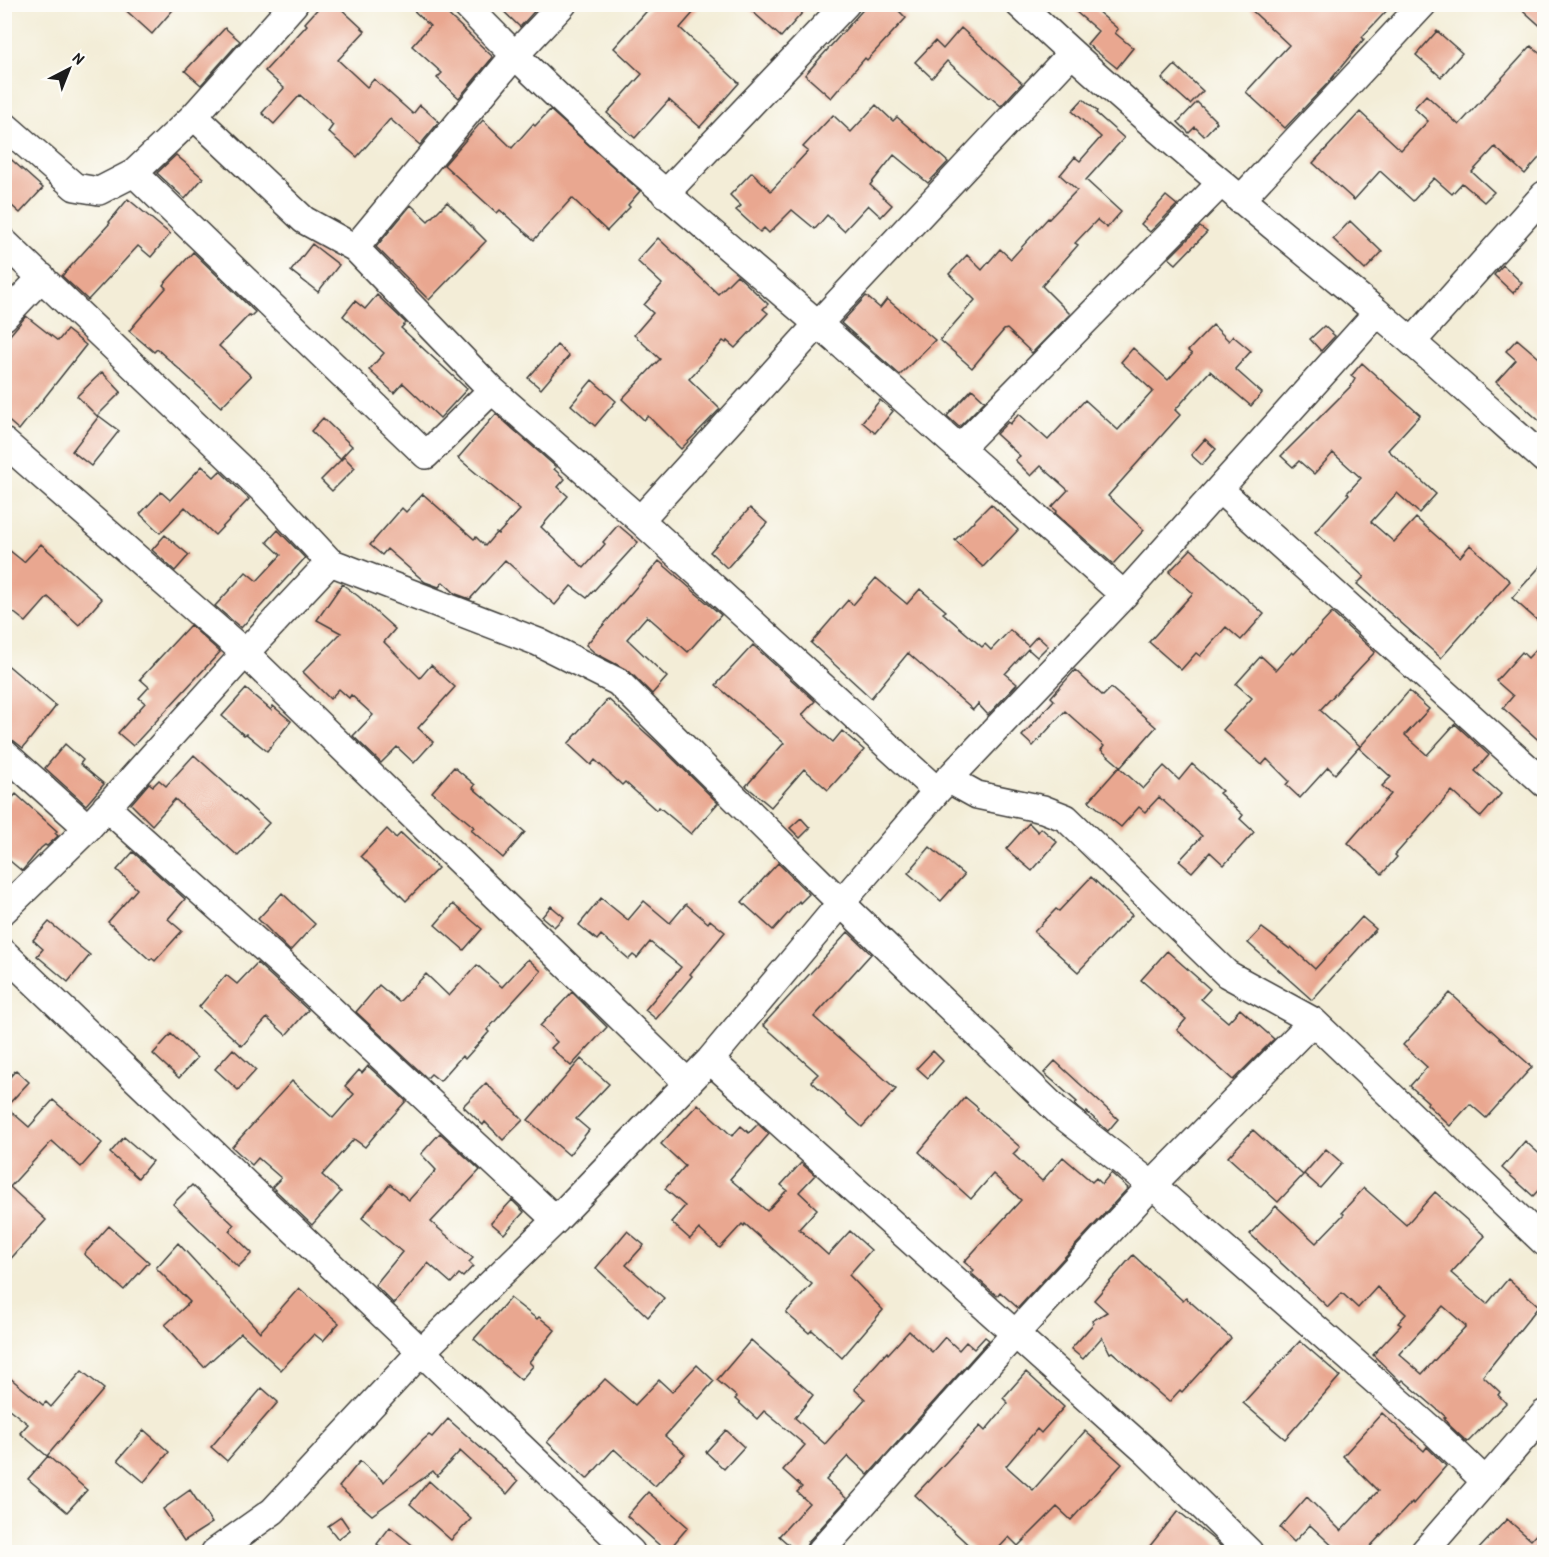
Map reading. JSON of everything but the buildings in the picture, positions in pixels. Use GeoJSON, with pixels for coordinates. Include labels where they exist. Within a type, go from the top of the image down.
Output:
{"type":"FeatureCollection","features":[{"type":"Feature","properties":{"kind":"street"},"geometry":{"type":"LineString","coordinates":[[4,126],[75,187],[99,191],[134,173],[194,116],[294,4]]}},
{"type":"Feature","properties":{"kind":"street"},"geometry":{"type":"LineString","coordinates":[[465,4],[514,56],[665,194],[818,324],[1124,595]]}},
{"type":"Feature","properties":{"kind":"street"},"geometry":{"type":"LineString","coordinates":[[355,248],[514,56],[563,4]]}},
{"type":"Feature","properties":{"kind":"street"},"geometry":{"type":"LineString","coordinates":[[665,194],[846,4]]}},
{"type":"Feature","properties":{"kind":"street"},"geometry":{"type":"LineString","coordinates":[[1019,4],[1071,54],[1230,192],[1412,342],[1545,459]]}},
{"type":"Feature","properties":{"kind":"street"},"geometry":{"type":"LineString","coordinates":[[959,449],[1424,4]]}},
{"type":"Feature","properties":{"kind":"street"},"geometry":{"type":"LineString","coordinates":[[640,520],[818,324],[1071,54]]}},
{"type":"Feature","properties":{"kind":"street"},"geometry":{"type":"LineString","coordinates":[[194,116],[304,220],[355,248],[492,390],[943,785],[1043,809],[1066,818],[1227,974],[1313,1021],[1545,1242]]}},
{"type":"Feature","properties":{"kind":"street"},"geometry":{"type":"LineString","coordinates":[[134,173],[426,455],[492,390]]}},
{"type":"Feature","properties":{"kind":"street"},"geometry":{"type":"LineString","coordinates":[[1412,342],[1545,195]]}},
{"type":"Feature","properties":{"kind":"street"},"geometry":{"type":"LineString","coordinates":[[4,242],[264,491],[330,562],[538,642],[618,682],[841,903],[1061,1114],[1152,1185],[1434,1432],[1485,1481]]}},
{"type":"Feature","properties":{"kind":"street"},"geometry":{"type":"LineString","coordinates":[[4,317],[42,277]]}},
{"type":"Feature","properties":{"kind":"street"},"geometry":{"type":"LineString","coordinates":[[215,1552],[273,1511],[420,1353],[556,1220],[710,1060],[943,785],[1124,595],[1377,313]]}},
{"type":"Feature","properties":{"kind":"street"},"geometry":{"type":"LineString","coordinates":[[4,442],[245,653],[688,1083]]}},
{"type":"Feature","properties":{"kind":"street"},"geometry":{"type":"LineString","coordinates":[[1220,490],[1543,778]]}},
{"type":"Feature","properties":{"kind":"street"},"geometry":{"type":"LineString","coordinates":[[4,910],[88,828],[330,562]]}},
{"type":"Feature","properties":{"kind":"street"},"geometry":{"type":"LineString","coordinates":[[4,753],[88,828]]}},
{"type":"Feature","properties":{"kind":"street"},"geometry":{"type":"LineString","coordinates":[[106,807],[294,975],[556,1220]]}},
{"type":"Feature","properties":{"kind":"street"},"geometry":{"type":"LineString","coordinates":[[4,953],[420,1353],[631,1552]]}},
{"type":"Feature","properties":{"kind":"street"},"geometry":{"type":"LineString","coordinates":[[820,1552],[1152,1185],[1313,1021]]}},
{"type":"Feature","properties":{"kind":"street"},"geometry":{"type":"LineString","coordinates":[[710,1060],[1148,1453],[1249,1552]]}},
{"type":"Feature","properties":{"kind":"street"},"geometry":{"type":"LineString","coordinates":[[1424,1552],[1545,1414]]}}]}
